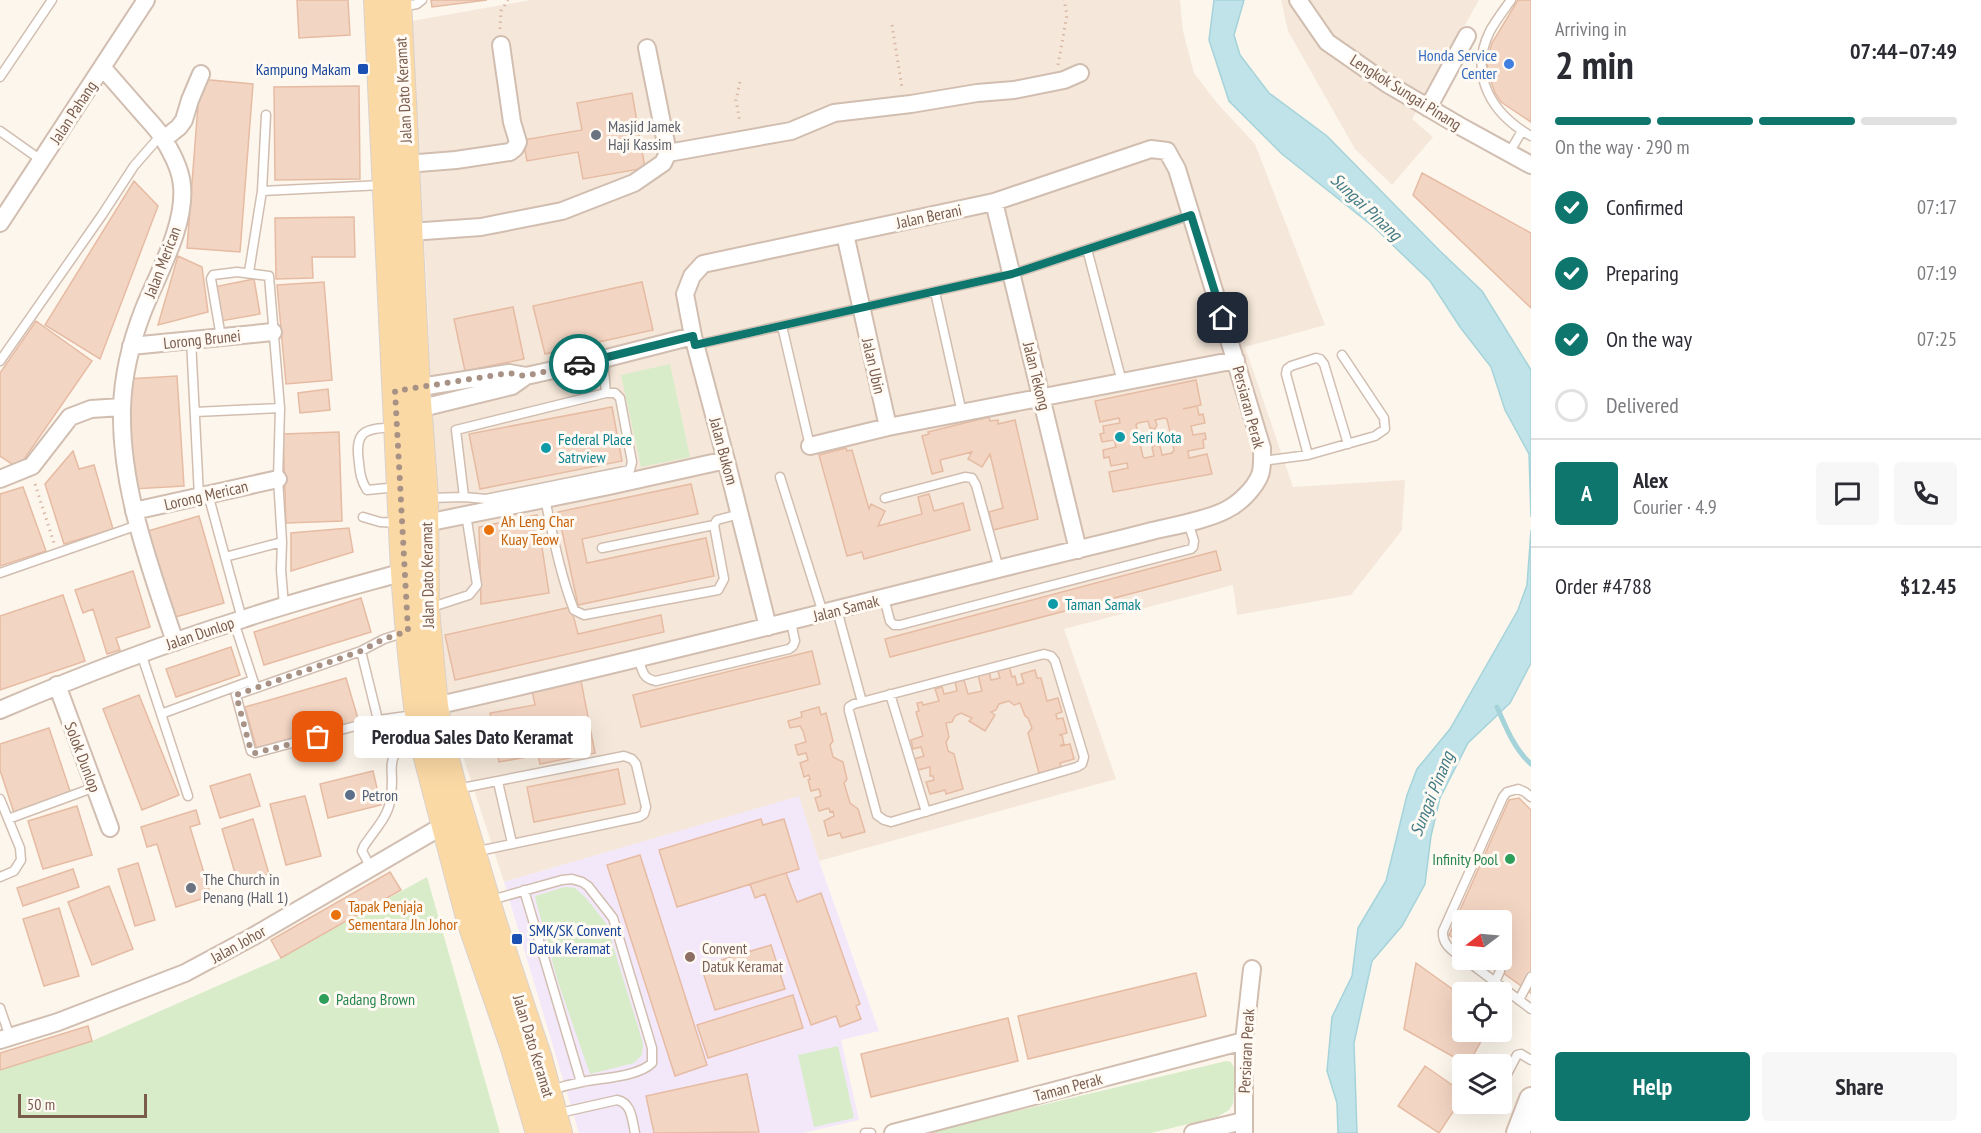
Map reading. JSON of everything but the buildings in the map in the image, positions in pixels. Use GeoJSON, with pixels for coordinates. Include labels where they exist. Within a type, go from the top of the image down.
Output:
{"type":"FeatureCollection","features":[{"type":"Feature","properties":{"kind":"main road","name":"Jalan Dato Keramat"},"geometry":{"type":"LineString","coordinates":[[399,2],[410,232],[410,396],[397,427],[401,487],[414,523],[426,609],[425,718],[440,736],[454,790],[453,820],[473,853],[550,1118]]}},
{"type":"Feature","properties":{"kind":"main road","name":"Jalan Dato Keramat"},"geometry":{"type":"LineString","coordinates":[[399,2],[385,185],[389,257],[425,498],[414,523],[404,572],[408,631],[425,718],[453,820],[471,921],[514,1048],[550,1118]]}},
{"type":"Feature","properties":{"kind":"main road"},"geometry":{"type":"LineString","coordinates":[[1519,1132],[1531,1099]]}},
{"type":"Feature","properties":{"kind":"street","name":"Jalan Pahang"},"geometry":{"type":"LineString","coordinates":[[0,223],[146,0]]}},
{"type":"Feature","properties":{"kind":"street","name":"Lengkok Sungai Pinang"},"geometry":{"type":"LineString","coordinates":[[1298,0],[1327,42],[1386,83],[1531,165]]}},
{"type":"Feature","properties":{"kind":"street"},"geometry":{"type":"LineString","coordinates":[[1428,108],[1467,36]]}},
{"type":"Feature","properties":{"kind":"street"},"geometry":{"type":"LineString","coordinates":[[406,164],[456,160],[510,152],[515,148],[518,142],[512,122],[501,45]]}},
{"type":"Feature","properties":{"kind":"street"},"geometry":{"type":"LineString","coordinates":[[389,257],[396,238],[410,232],[481,227],[562,210],[634,183],[663,163],[668,153],[647,48]]}},
{"type":"Feature","properties":{"kind":"street","name":"Jalan Merican"},"geometry":{"type":"LineString","coordinates":[[102,67],[162,137],[175,162],[182,186],[180,213],[173,240],[131,346],[122,407],[123,456],[136,518],[175,642]]}},
{"type":"Feature","properties":{"kind":"street"},"geometry":{"type":"LineString","coordinates":[[668,153],[792,131],[834,113],[1014,90],[1064,80],[1080,73]]}},
{"type":"Feature","properties":{"kind":"street"},"geometry":{"type":"LineString","coordinates":[[162,137],[179,127],[184,120],[201,74]]}},
{"type":"Feature","properties":{"kind":"street","name":"Jalan Berani"},"geometry":{"type":"LineString","coordinates":[[692,276],[703,264],[994,202],[1151,149],[1167,151]]}},
{"type":"Feature","properties":{"kind":"street","name":"Persiaran Perak"},"geometry":{"type":"LineString","coordinates":[[1167,151],[1177,169],[1263,448],[1260,474],[1249,492]]}},
{"type":"Feature","properties":{"kind":"street","name":"Jalan Tekong"},"geometry":{"type":"LineString","coordinates":[[994,202],[1078,550]]}},
{"type":"Feature","properties":{"kind":"street","name":"Jalan Ubin"},"geometry":{"type":"LineString","coordinates":[[844,234],[888,427]]}},
{"type":"Feature","properties":{"kind":"street","name":"Jalan Bukom"},"geometry":{"type":"LineString","coordinates":[[692,276],[685,294],[694,341],[768,627]]}},
{"type":"Feature","properties":{"kind":"street","name":"Lorong Brunei"},"geometry":{"type":"LineString","coordinates":[[131,346],[273,332]]}},
{"type":"Feature","properties":{"kind":"street"},"geometry":{"type":"LineString","coordinates":[[410,396],[509,373],[525,376],[694,341]]}},
{"type":"Feature","properties":{"kind":"street"},"geometry":{"type":"LineString","coordinates":[[810,446],[888,427],[1236,360]]}},
{"type":"Feature","properties":{"kind":"street"},"geometry":{"type":"LineString","coordinates":[[0,478],[29,468],[38,460],[70,417],[91,409],[122,407]]}},
{"type":"Feature","properties":{"kind":"street"},"geometry":{"type":"LineString","coordinates":[[414,523],[545,499],[726,460]]}},
{"type":"Feature","properties":{"kind":"street","name":"Lorong Merican"},"geometry":{"type":"LineString","coordinates":[[136,518],[203,495],[278,479]]}},
{"type":"Feature","properties":{"kind":"street","name":"Jalan Samak"},"geometry":{"type":"LineString","coordinates":[[425,718],[639,659],[1188,522],[1227,510],[1249,492]]}},
{"type":"Feature","properties":{"kind":"street","name":"Jalan Dunlop"},"geometry":{"type":"LineString","coordinates":[[0,710],[141,653],[238,620],[404,572]]}},
{"type":"Feature","properties":{"kind":"street","name":"Solok Dunlop"},"geometry":{"type":"LineString","coordinates":[[57,686],[110,828]]}},
{"type":"Feature","properties":{"kind":"street","name":"Jalan Johor"},"geometry":{"type":"LineString","coordinates":[[5,1038],[58,1022],[185,973],[252,938],[453,820]]}},
{"type":"Feature","properties":{"kind":"street","name":"Persiaran Perak"},"geometry":{"type":"LineString","coordinates":[[1244,1127],[1244,1041],[1252,969]]}},
{"type":"Feature","properties":{"kind":"street","name":"Taman Perak"},"geometry":{"type":"LineString","coordinates":[[893,1133],[1244,1041]]}},
{"type":"Feature","properties":{"kind":"street"},"geometry":{"type":"LineString","coordinates":[[1192,1133],[1244,1127]]}},
{"type":"Feature","properties":{"kind":"lane"},"geometry":{"type":"LineString","coordinates":[[0,77],[52,0]]}},
{"type":"Feature","properties":{"kind":"lane"},"geometry":{"type":"LineString","coordinates":[[1511,0],[1490,31],[1485,46],[1482,72],[1484,86],[1502,114],[1531,136]]}},
{"type":"Feature","properties":{"kind":"lane"},"geometry":{"type":"LineString","coordinates":[[249,272],[262,191],[266,115]]}},
{"type":"Feature","properties":{"kind":"lane"},"geometry":{"type":"LineString","coordinates":[[0,131],[41,160]]}},
{"type":"Feature","properties":{"kind":"lane"},"geometry":{"type":"LineString","coordinates":[[1509,153],[1522,131]]}},
{"type":"Feature","properties":{"kind":"lane"},"geometry":{"type":"LineString","coordinates":[[0,362],[134,166],[162,137]]}},
{"type":"Feature","properties":{"kind":"lane"},"geometry":{"type":"LineString","coordinates":[[262,191],[385,185]]}},
{"type":"Feature","properties":{"kind":"lane"},"geometry":{"type":"LineString","coordinates":[[694,341],[782,326],[1012,274],[1191,215]]}},
{"type":"Feature","properties":{"kind":"lane"},"geometry":{"type":"LineString","coordinates":[[1087,249],[1122,383]]}},
{"type":"Feature","properties":{"kind":"lane"},"geometry":{"type":"LineString","coordinates":[[221,337],[213,275],[249,272],[268,276],[280,408],[278,479],[284,606]]}},
{"type":"Feature","properties":{"kind":"lane"},"geometry":{"type":"LineString","coordinates":[[935,292],[962,414]]}},
{"type":"Feature","properties":{"kind":"lane"},"geometry":{"type":"LineString","coordinates":[[782,326],[810,446]]}},
{"type":"Feature","properties":{"kind":"lane"},"geometry":{"type":"LineString","coordinates":[[191,340],[203,495],[225,557],[238,620],[255,684]]}},
{"type":"Feature","properties":{"kind":"lane"},"geometry":{"type":"LineString","coordinates":[[1261,461],[1308,455],[1375,436],[1385,429],[1384,418],[1342,355]]}},
{"type":"Feature","properties":{"kind":"lane"},"geometry":{"type":"LineString","coordinates":[[1308,455],[1286,374],[1287,369],[1291,366],[1316,358],[1324,364],[1348,444]]}},
{"type":"Feature","properties":{"kind":"lane"},"geometry":{"type":"LineString","coordinates":[[603,359],[606,393]]}},
{"type":"Feature","properties":{"kind":"lane"},"geometry":{"type":"LineString","coordinates":[[425,498],[486,499],[630,470],[633,462],[620,399],[615,393],[606,393],[456,430],[464,497]]}},
{"type":"Feature","properties":{"kind":"lane"},"geometry":{"type":"LineString","coordinates":[[195,412],[280,408]]}},
{"type":"Feature","properties":{"kind":"lane"},"geometry":{"type":"LineString","coordinates":[[397,427],[370,429],[360,437],[357,446],[362,483],[367,490],[401,487]]}},
{"type":"Feature","properties":{"kind":"lane"},"geometry":{"type":"LineString","coordinates":[[780,477],[862,702]]}},
{"type":"Feature","properties":{"kind":"lane"},"geometry":{"type":"LineString","coordinates":[[885,498],[965,477],[972,478],[976,485],[999,569]]}},
{"type":"Feature","properties":{"kind":"lane"},"geometry":{"type":"LineString","coordinates":[[545,499],[569,598],[574,610],[584,615],[718,590],[724,579],[714,525],[717,520],[740,514]]}},
{"type":"Feature","properties":{"kind":"lane"},"geometry":{"type":"LineString","coordinates":[[426,609],[469,595],[477,585],[466,514]]}},
{"type":"Feature","properties":{"kind":"lane"},"geometry":{"type":"LineString","coordinates":[[363,517],[380,522],[414,523]]}},
{"type":"Feature","properties":{"kind":"lane"},"geometry":{"type":"LineString","coordinates":[[0,573],[58,554],[136,518]]}},
{"type":"Feature","properties":{"kind":"lane"},"geometry":{"type":"LineString","coordinates":[[884,598],[890,621],[894,625],[900,625],[1191,549],[1194,541],[1188,522]]}},
{"type":"Feature","properties":{"kind":"lane"},"geometry":{"type":"LineString","coordinates":[[602,548],[714,525]]}},
{"type":"Feature","properties":{"kind":"lane"},"geometry":{"type":"LineString","coordinates":[[225,557],[282,542]]}},
{"type":"Feature","properties":{"kind":"lane"},"geometry":{"type":"LineString","coordinates":[[639,659],[643,675],[648,680],[656,681],[767,654],[793,646],[795,641],[790,622]]}},
{"type":"Feature","properties":{"kind":"lane"},"geometry":{"type":"LineString","coordinates":[[161,714],[361,651],[384,639],[408,631]]}},
{"type":"Feature","properties":{"kind":"lane"},"geometry":{"type":"LineString","coordinates":[[361,651],[378,720]]}},
{"type":"Feature","properties":{"kind":"lane"},"geometry":{"type":"LineString","coordinates":[[141,653],[188,796]]}},
{"type":"Feature","properties":{"kind":"lane"},"geometry":{"type":"LineString","coordinates":[[1044,654],[1051,656],[1055,661],[1084,757],[1082,764],[1077,767],[891,822],[877,815],[849,711],[849,707],[862,702],[1044,654]]}},
{"type":"Feature","properties":{"kind":"lane"},"geometry":{"type":"LineString","coordinates":[[255,684],[236,695],[251,751],[255,753],[378,720],[425,718]]}},
{"type":"Feature","properties":{"kind":"lane"},"geometry":{"type":"LineString","coordinates":[[890,694],[926,812]]}},
{"type":"Feature","properties":{"kind":"lane"},"geometry":{"type":"LineString","coordinates":[[370,868],[362,851],[387,813],[391,800],[392,760],[425,718]]}},
{"type":"Feature","properties":{"kind":"lane"},"geometry":{"type":"LineString","coordinates":[[454,790],[624,756],[632,759],[636,764],[646,807],[644,814],[639,817],[473,853]]}},
{"type":"Feature","properties":{"kind":"lane"},"geometry":{"type":"LineString","coordinates":[[498,782],[512,843]]}},
{"type":"Feature","properties":{"kind":"lane"},"geometry":{"type":"LineString","coordinates":[[8,819],[95,787]]}},
{"type":"Feature","properties":{"kind":"lane"},"geometry":{"type":"LineString","coordinates":[[1452,910],[1503,797],[1507,792],[1518,789],[1531,797]]}},
{"type":"Feature","properties":{"kind":"lane"},"geometry":{"type":"LineString","coordinates":[[0,799],[20,848],[21,860],[14,871],[0,877]]}},
{"type":"Feature","properties":{"kind":"lane"},"geometry":{"type":"LineString","coordinates":[[487,901],[572,879],[588,886],[613,918],[652,1048],[652,1063],[647,1068],[614,1077],[581,1082],[550,1118]]}},
{"type":"Feature","properties":{"kind":"lane"},"geometry":{"type":"LineString","coordinates":[[525,890],[581,1082]]}},
{"type":"Feature","properties":{"kind":"lane"},"geometry":{"type":"LineString","coordinates":[[1452,911],[1443,931],[1443,940],[1452,950]]}},
{"type":"Feature","properties":{"kind":"lane"},"geometry":{"type":"LineString","coordinates":[[1479,970],[1495,982],[1500,971]]}},
{"type":"Feature","properties":{"kind":"lane"},"geometry":{"type":"LineString","coordinates":[[1519,1000],[1531,977]]}},
{"type":"Feature","properties":{"kind":"lane"},"geometry":{"type":"LineString","coordinates":[[1512,995],[1531,1009]]}},
{"type":"Feature","properties":{"kind":"lane"},"geometry":{"type":"LineString","coordinates":[[0,1007],[5,1038]]}},
{"type":"Feature","properties":{"kind":"lane"},"geometry":{"type":"LineString","coordinates":[[1512,1065],[1517,1055],[1521,1054],[1531,1060]]}},
{"type":"Feature","properties":{"kind":"lane"},"geometry":{"type":"LineString","coordinates":[[550,1118],[617,1100],[622,1101],[629,1109],[635,1133]]}},
{"type":"Feature","properties":{"kind":"lane"},"geometry":{"type":"LineString","coordinates":[[865,1133],[870,1133]]}},
{"type":"Feature","properties":{"kind":"path"},"geometry":{"type":"LineString","coordinates":[[501,45],[501,11],[508,0]]}},
{"type":"Feature","properties":{"kind":"path"},"geometry":{"type":"LineString","coordinates":[[1055,82],[1067,15],[1064,0]]}},
{"type":"Feature","properties":{"kind":"path"},"geometry":{"type":"LineString","coordinates":[[892,25],[905,105]]}},
{"type":"Feature","properties":{"kind":"path"},"geometry":{"type":"LineString","coordinates":[[740,82],[736,100],[744,139]]}},
{"type":"Feature","properties":{"kind":"path"},"geometry":{"type":"LineString","coordinates":[[29,468],[58,554]]}},
{"type":"Feature","properties":{"kind":"shaded area"},"geometry":{"type":"Polygon","coordinates":[[[530,0],[1180,0],[1183,31],[1194,73],[1217,103],[1255,144],[1325,325],[1245,347],[1293,487],[1405,480],[1402,530],[1351,595],[1237,615],[1233,585],[1064,629],[1116,779],[819,861],[798,797],[504,882],[439,682],[428,311],[412,21],[530,0]]]}},
{"type":"Feature","properties":{"kind":"shaded area"},"geometry":{"type":"Polygon","coordinates":[[[1281,0],[1479,0],[1412,119],[1433,137],[1392,185],[1355,149],[1288,31],[1281,0]]]}},
{"type":"Feature","properties":{"kind":"shaded area","name":"Convent Datuk Keramat"},"geometry":{"type":"Polygon","coordinates":[[[799,796],[819,861],[879,1031],[841,1040],[859,1120],[803,1133],[579,1133],[504,882],[799,796]]]}},
{"type":"Feature","properties":{"kind":"green space"},"geometry":{"type":"Polygon","coordinates":[[[670,364],[690,457],[641,467],[621,375],[670,364]]]}},
{"type":"Feature","properties":{"kind":"green space","name":"Padang Brown"},"geometry":{"type":"Polygon","coordinates":[[[427,877],[500,1133],[0,1133],[0,1070],[92,1041],[281,958],[427,877]]]}},
{"type":"Feature","properties":{"kind":"green space"},"geometry":{"type":"Polygon","coordinates":[[[565,887],[575,888],[606,923],[643,1043],[642,1055],[634,1063],[590,1074],[558,982],[535,896],[565,887]]]}},
{"type":"Feature","properties":{"kind":"green space"},"geometry":{"type":"Polygon","coordinates":[[[838,1046],[854,1118],[814,1127],[798,1055],[838,1046]]]}},
{"type":"Feature","properties":{"kind":"green space"},"geometry":{"type":"Polygon","coordinates":[[[1226,1061],[1231,1062],[1236,1071],[1233,1104],[1229,1110],[1217,1117],[1151,1133],[925,1133],[1226,1061]]]}},
{"type":"Feature","properties":{"kind":"water","name":"Sungai Pinang"},"geometry":{"type":"Polygon","coordinates":[[[1214,0],[1244,0],[1234,35],[1240,55],[1269,93],[1327,136],[1482,291],[1531,370],[1531,517],[1529,454],[1505,410],[1491,367],[1460,327],[1430,281],[1375,228],[1282,154],[1229,101],[1209,40],[1214,0]]]}},
{"type":"Feature","properties":{"kind":"water","name":"Sungai Pinang"},"geometry":{"type":"Polygon","coordinates":[[[1531,530],[1531,663],[1510,703],[1468,743],[1440,798],[1431,836],[1425,884],[1402,926],[1372,961],[1354,1043],[1357,1133],[1338,1133],[1337,1103],[1327,1071],[1332,1017],[1352,976],[1358,928],[1386,881],[1407,795],[1417,769],[1450,729],[1518,610],[1527,585],[1531,530]]]}},
{"type":"Feature","properties":{"kind":"waterway"},"geometry":{"type":"LineString","coordinates":[[1497,707],[1515,745],[1531,764]]}},
{"type":"Feature","properties":{"kind":"way so far"},"geometry":{"type":"LineString","coordinates":[[318,737],[258,753],[251,751],[236,695],[361,651],[384,639],[408,631],[395,391],[509,373],[525,376],[579,364]]}},
{"type":"Feature","properties":{"kind":"place","name":"Honda Service Center"},"geometry":{"type":"Point","coordinates":[1509,64]}},
{"type":"Feature","properties":{"kind":"place","name":"Kampung Makam"},"geometry":{"type":"Point","coordinates":[363,69]}},
{"type":"Feature","properties":{"kind":"place","name":"Masjid Jamek Haji Kassim"},"geometry":{"type":"Point","coordinates":[596,135]}},
{"type":"Feature","properties":{"kind":"place","name":"Seri Kota"},"geometry":{"type":"Point","coordinates":[1120,437]}},
{"type":"Feature","properties":{"kind":"place","name":"Federal Place Satrview"},"geometry":{"type":"Point","coordinates":[546,448]}},
{"type":"Feature","properties":{"kind":"place","name":"Ah Leng Char Kuay Teow"},"geometry":{"type":"Point","coordinates":[489,530]}},
{"type":"Feature","properties":{"kind":"place","name":"Taman Samak"},"geometry":{"type":"Point","coordinates":[1053,604]}},
{"type":"Feature","properties":{"kind":"place","name":"Perodua Sales Dato Keramat"},"geometry":{"type":"Point","coordinates":[318,737]}},
{"type":"Feature","properties":{"kind":"place","name":"Petron"},"geometry":{"type":"Point","coordinates":[350,795]}},
{"type":"Feature","properties":{"kind":"place","name":"Infinity Pool"},"geometry":{"type":"Point","coordinates":[1510,859]}},
{"type":"Feature","properties":{"kind":"place","name":"The Church in Penang (Hall 1)"},"geometry":{"type":"Point","coordinates":[191,888]}},
{"type":"Feature","properties":{"kind":"place","name":"Tapak Penjaja Sementara Jln Johor"},"geometry":{"type":"Point","coordinates":[336,915]}},
{"type":"Feature","properties":{"kind":"place","name":"SMK/SK Convent Datuk Keramat"},"geometry":{"type":"Point","coordinates":[517,939]}},
{"type":"Feature","properties":{"kind":"place","name":"Convent Datuk Keramat"},"geometry":{"type":"Point","coordinates":[690,957]}},
{"type":"Feature","properties":{"kind":"place","name":"Padang Brown"},"geometry":{"type":"Point","coordinates":[324,999]}},
{"type":"Feature","properties":{"kind":"route"},"geometry":{"type":"LineString","coordinates":[[579,364],[693,336],[695,345],[1012,274],[1191,215],[1223,318]]}}]}
